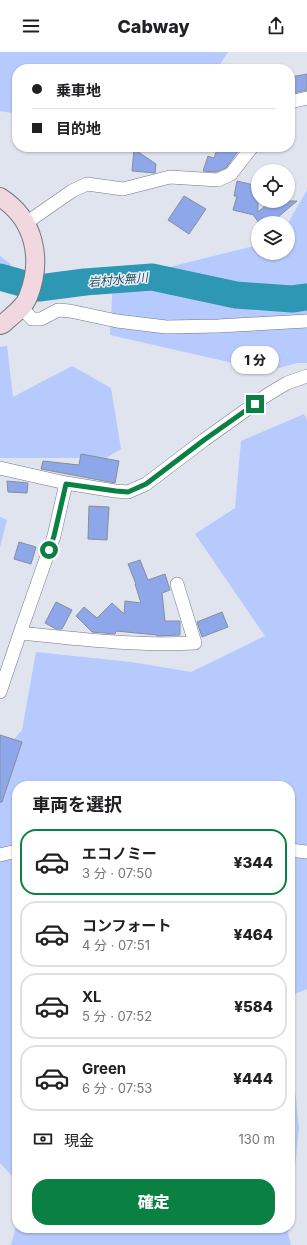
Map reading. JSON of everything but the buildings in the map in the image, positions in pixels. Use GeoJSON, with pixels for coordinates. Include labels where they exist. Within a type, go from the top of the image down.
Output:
{"type":"FeatureCollection","features":[{"type":"Feature","properties":{"kind":"main road"},"geometry":{"type":"LineString","coordinates":[[0,197],[13,206],[26,223],[33,241],[35,255],[35,271],[25,303],[3,324],[0,325]]}},
{"type":"Feature","properties":{"kind":"street"},"geometry":{"type":"LineString","coordinates":[[295,101],[307,98]]}},
{"type":"Feature","properties":{"kind":"street"},"geometry":{"type":"LineString","coordinates":[[26,223],[72,191],[87,184],[123,189],[170,177],[218,180],[231,174],[248,152]]}},
{"type":"Feature","properties":{"kind":"street"},"geometry":{"type":"LineString","coordinates":[[25,303],[32,319],[41,319],[58,310],[70,311],[117,321],[166,327],[218,326],[307,321]]}},
{"type":"Feature","properties":{"kind":"street"},"geometry":{"type":"LineString","coordinates":[[0,468],[66,484],[128,492],[146,484],[204,440],[287,383],[307,376]]}},
{"type":"Feature","properties":{"kind":"street"},"geometry":{"type":"LineString","coordinates":[[0,692],[54,536],[66,484]]}},
{"type":"Feature","properties":{"kind":"street"},"geometry":{"type":"LineString","coordinates":[[20,633],[137,644],[164,645],[195,643],[178,584]]}},
{"type":"Feature","properties":{"kind":"street"},"geometry":{"type":"LineString","coordinates":[[295,851],[307,852]]}},
{"type":"Feature","properties":{"kind":"street"},"geometry":{"type":"LineString","coordinates":[[0,855],[12,852]]}},
{"type":"Feature","properties":{"kind":"shaded area"},"geometry":{"type":"Polygon","coordinates":[[[0,52],[228,52],[220,64],[12,64],[12,113],[0,111],[0,52]]]}},
{"type":"Feature","properties":{"kind":"shaded area"},"geometry":{"type":"Polygon","coordinates":[[[307,190],[307,363],[297,363],[268,371],[110,335],[113,281],[251,247],[251,260],[295,260],[295,216],[292,216],[307,190]]]}},
{"type":"Feature","properties":{"kind":"shaded area"},"geometry":{"type":"Polygon","coordinates":[[[0,256],[11,264],[0,286],[0,256]]]}},
{"type":"Feature","properties":{"kind":"shaded area"},"geometry":{"type":"Polygon","coordinates":[[[7,346],[13,397],[72,366],[111,388],[121,449],[106,458],[0,458],[0,347],[7,346]]]}},
{"type":"Feature","properties":{"kind":"shaded area"},"geometry":{"type":"Polygon","coordinates":[[[304,414],[307,420],[307,989],[295,994],[295,781],[12,781],[12,1176],[0,1163],[0,756],[22,730],[36,652],[131,662],[191,672],[265,636],[195,534],[235,508],[241,441],[304,414]]]}},
{"type":"Feature","properties":{"kind":"shaded area"},"geometry":{"type":"Polygon","coordinates":[[[0,517],[7,520],[0,547],[0,517]]]}},
{"type":"Feature","properties":{"kind":"shaded area"},"geometry":{"type":"Polygon","coordinates":[[[295,1089],[299,1128],[295,1167],[295,1089]]]}},
{"type":"Feature","properties":{"kind":"shaded area"},"geometry":{"type":"Polygon","coordinates":[[[14,1233],[288,1233],[291,1245],[11,1245],[14,1233]]]}},
{"type":"Feature","properties":{"kind":"waterway","name":"岩村水無川"},"geometry":{"type":"LineString","coordinates":[[0,277],[39,288],[85,282],[152,277],[236,295],[292,299],[307,297]]}},
{"type":"Feature","properties":{"kind":"route"},"geometry":{"type":"LineString","coordinates":[[49,550],[54,536],[66,484],[128,492],[146,484],[255,404]]}}]}
